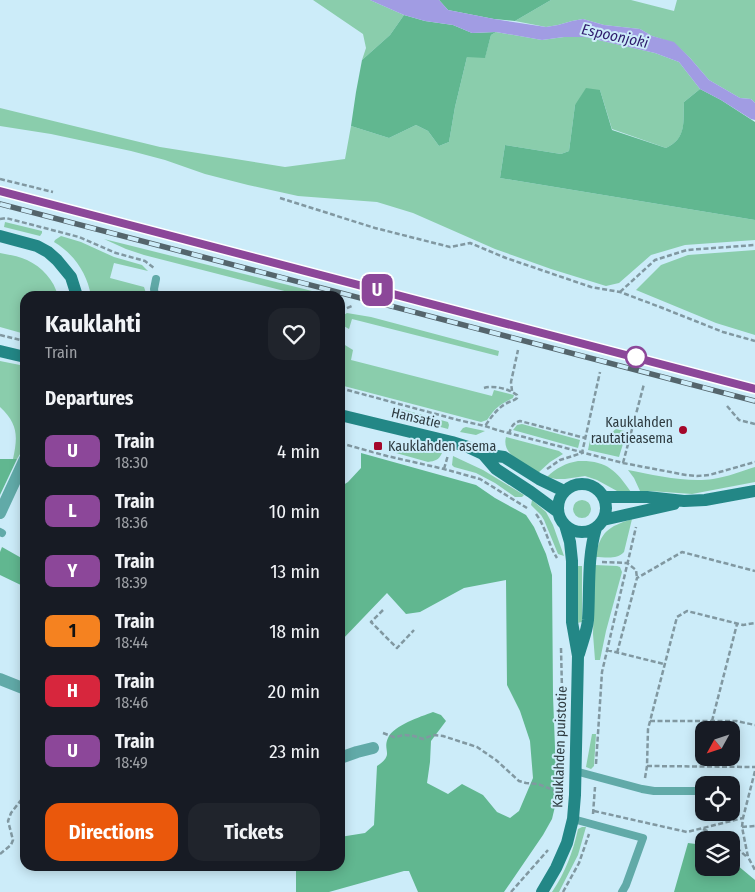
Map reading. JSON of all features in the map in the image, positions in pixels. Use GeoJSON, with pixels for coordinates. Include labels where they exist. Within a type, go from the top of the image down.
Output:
{"type":"FeatureCollection","features":[{"type":"Feature","properties":{"kind":"main road"},"geometry":{"type":"LineString","coordinates":[[0,236],[37,246],[48,252],[71,277],[75,291]]}},
{"type":"Feature","properties":{"kind":"main road"},"geometry":{"type":"LineString","coordinates":[[0,351],[20,356]]}},
{"type":"Feature","properties":{"kind":"main road","name":"Hansatie"},"geometry":{"type":"LineString","coordinates":[[345,416],[452,442],[483,454],[504,457],[539,479],[564,491]]}},
{"type":"Feature","properties":{"kind":"main road","name":"Hansatie"},"geometry":{"type":"LineString","coordinates":[[483,454],[496,469],[558,512]]}},
{"type":"Feature","properties":{"kind":"main road"},"geometry":{"type":"LineString","coordinates":[[599,524],[606,511],[605,501],[594,487],[580,484],[573,485],[564,491],[559,500],[558,512],[561,520],[570,529],[586,532],[599,524],[684,502],[755,491]]}},
{"type":"Feature","properties":{"kind":"main road"},"geometry":{"type":"LineString","coordinates":[[603,497],[647,498],[684,502]]}},
{"type":"Feature","properties":{"kind":"main road","name":"Kauklahden puistotie"},"geometry":{"type":"LineString","coordinates":[[578,656],[588,622],[589,561],[592,542],[599,524]]}},
{"type":"Feature","properties":{"kind":"main road","name":"Kauklahden puistotie"},"geometry":{"type":"LineString","coordinates":[[542,892],[556,868],[567,843],[573,819],[575,795],[578,656],[572,622],[572,561],[570,542],[565,525]]}},
{"type":"Feature","properties":{"kind":"street"},"geometry":{"type":"LineString","coordinates":[[0,513],[20,470]]}},
{"type":"Feature","properties":{"kind":"street"},"geometry":{"type":"LineString","coordinates":[[0,680],[20,687]]}},
{"type":"Feature","properties":{"kind":"street"},"geometry":{"type":"LineString","coordinates":[[345,756],[373,748]]}},
{"type":"Feature","properties":{"kind":"lane"},"geometry":{"type":"LineString","coordinates":[[154,291],[156,279]]}},
{"type":"Feature","properties":{"kind":"lane"},"geometry":{"type":"LineString","coordinates":[[575,771],[642,789],[654,791],[695,791]]}},
{"type":"Feature","properties":{"kind":"lane"},"geometry":{"type":"LineString","coordinates":[[573,819],[644,838],[622,892]]}},
{"type":"Feature","properties":{"kind":"path"},"geometry":{"type":"LineString","coordinates":[[0,178],[53,192]]}},
{"type":"Feature","properties":{"kind":"path"},"geometry":{"type":"LineString","coordinates":[[280,198],[375,228],[450,247],[470,243],[506,258],[591,287],[620,292],[723,332],[755,341]]}},
{"type":"Feature","properties":{"kind":"path"},"geometry":{"type":"LineString","coordinates":[[0,219],[6,218],[79,237],[116,253],[145,261],[155,269],[156,279]]}},
{"type":"Feature","properties":{"kind":"path"},"geometry":{"type":"LineString","coordinates":[[620,292],[655,260],[688,250],[755,245]]}},
{"type":"Feature","properties":{"kind":"path"},"geometry":{"type":"LineString","coordinates":[[345,309],[352,306]]}},
{"type":"Feature","properties":{"kind":"path"},"geometry":{"type":"LineString","coordinates":[[0,335],[20,340]]}},
{"type":"Feature","properties":{"kind":"path"},"geometry":{"type":"LineString","coordinates":[[512,391],[510,382],[518,350]]}},
{"type":"Feature","properties":{"kind":"path"},"geometry":{"type":"LineString","coordinates":[[582,453],[600,372]]}},
{"type":"Feature","properties":{"kind":"path"},"geometry":{"type":"LineString","coordinates":[[623,463],[644,384]]}},
{"type":"Feature","properties":{"kind":"path"},"geometry":{"type":"LineString","coordinates":[[484,388],[490,386],[512,391],[517,395],[517,398],[498,409],[486,426]]}},
{"type":"Feature","properties":{"kind":"path"},"geometry":{"type":"LineString","coordinates":[[345,389],[650,470],[697,476],[709,475],[755,462]]}},
{"type":"Feature","properties":{"kind":"path"},"geometry":{"type":"LineString","coordinates":[[727,406],[739,420],[755,424]]}},
{"type":"Feature","properties":{"kind":"path"},"geometry":{"type":"LineString","coordinates":[[509,434],[512,425],[520,422],[585,438]]}},
{"type":"Feature","properties":{"kind":"path"},"geometry":{"type":"LineString","coordinates":[[345,444],[480,479],[529,510]]}},
{"type":"Feature","properties":{"kind":"path"},"geometry":{"type":"LineString","coordinates":[[544,471],[560,460],[582,453]]}},
{"type":"Feature","properties":{"kind":"path"},"geometry":{"type":"LineString","coordinates":[[536,514],[541,521],[558,561]]}},
{"type":"Feature","properties":{"kind":"path"},"geometry":{"type":"LineString","coordinates":[[563,892],[579,863],[592,824],[602,672],[636,524]]}},
{"type":"Feature","properties":{"kind":"path"},"geometry":{"type":"LineString","coordinates":[[637,578],[682,552],[755,571]]}},
{"type":"Feature","properties":{"kind":"path"},"geometry":{"type":"LineString","coordinates":[[597,562],[627,562],[636,570],[637,578],[618,653]]}},
{"type":"Feature","properties":{"kind":"path"},"geometry":{"type":"LineString","coordinates":[[383,610],[371,622],[397,648],[414,630]]}},
{"type":"Feature","properties":{"kind":"path"},"geometry":{"type":"LineString","coordinates":[[642,789],[648,766],[648,729],[677,617],[687,611],[737,624],[755,623]]}},
{"type":"Feature","properties":{"kind":"path"},"geometry":{"type":"LineString","coordinates":[[712,721],[737,624]]}},
{"type":"Feature","properties":{"kind":"path"},"geometry":{"type":"LineString","coordinates":[[562,640],[562,696]]}},
{"type":"Feature","properties":{"kind":"path"},"geometry":{"type":"LineString","coordinates":[[607,650],[664,664]]}},
{"type":"Feature","properties":{"kind":"path"},"geometry":{"type":"LineString","coordinates":[[650,721],[695,721]]}},
{"type":"Feature","properties":{"kind":"path"},"geometry":{"type":"LineString","coordinates":[[740,722],[755,725]]}},
{"type":"Feature","properties":{"kind":"path"},"geometry":{"type":"LineString","coordinates":[[383,734],[394,737],[414,736],[423,739],[433,735],[443,736],[477,747],[496,760],[519,781],[538,784],[564,794]]}},
{"type":"Feature","properties":{"kind":"path"},"geometry":{"type":"LineString","coordinates":[[648,766],[755,767]]}},
{"type":"Feature","properties":{"kind":"path"},"geometry":{"type":"LineString","coordinates":[[755,771],[742,827],[748,857],[755,870]]}},
{"type":"Feature","properties":{"kind":"path"},"geometry":{"type":"LineString","coordinates":[[0,854],[13,840],[8,821],[11,813],[20,801]]}},
{"type":"Feature","properties":{"kind":"path"},"geometry":{"type":"LineString","coordinates":[[593,811],[687,832],[743,818]]}},
{"type":"Feature","properties":{"kind":"path"},"geometry":{"type":"LineString","coordinates":[[742,827],[755,826]]}},
{"type":"Feature","properties":{"kind":"path"},"geometry":{"type":"LineString","coordinates":[[702,828],[708,831]]}},
{"type":"Feature","properties":{"kind":"path"},"geometry":{"type":"LineString","coordinates":[[511,892],[550,848]]}},
{"type":"Feature","properties":{"kind":"path"},"geometry":{"type":"LineString","coordinates":[[740,850],[748,857]]}},
{"type":"Feature","properties":{"kind":"green space"},"geometry":{"type":"Polygon","coordinates":[[[313,0],[370,0],[404,15],[390,35],[362,60],[366,48],[363,34],[313,0]]]}},
{"type":"Feature","properties":{"kind":"green space"},"geometry":{"type":"Polygon","coordinates":[[[439,0],[551,0],[515,21],[448,10],[439,0]]]}},
{"type":"Feature","properties":{"kind":"green space"},"geometry":{"type":"Polygon","coordinates":[[[551,0],[631,0],[674,11],[677,0],[755,0],[755,103],[751,99],[740,98],[709,80],[674,43],[652,36],[640,29],[604,25],[583,19],[546,27],[515,21],[551,0]]]}},
{"type":"Feature","properties":{"kind":"green space"},"geometry":{"type":"Polygon","coordinates":[[[404,15],[425,21],[453,25],[472,33],[496,32],[491,35],[485,58],[467,57],[449,142],[439,146],[428,131],[416,125],[389,138],[351,126],[362,60],[390,35],[404,15]]]}},
{"type":"Feature","properties":{"kind":"green space"},"geometry":{"type":"Polygon","coordinates":[[[496,32],[542,40],[585,37],[655,53],[679,62],[700,89],[684,102],[681,135],[678,140],[666,148],[612,129],[600,90],[575,105],[569,151],[561,154],[505,145],[500,178],[755,220],[755,240],[685,245],[651,255],[619,283],[606,286],[495,249],[413,213],[377,202],[298,196],[205,174],[131,151],[51,134],[0,126],[0,108],[160,147],[285,167],[345,159],[351,126],[389,138],[416,125],[428,131],[439,146],[449,142],[467,57],[485,57],[491,35],[496,32]]]}},
{"type":"Feature","properties":{"kind":"green space"},"geometry":{"type":"Polygon","coordinates":[[[586,88],[600,90],[612,130],[666,148],[673,144],[681,134],[684,102],[700,89],[755,122],[755,220],[500,178],[505,145],[561,154],[569,151],[575,105],[586,88]]]}},
{"type":"Feature","properties":{"kind":"green space"},"geometry":{"type":"Polygon","coordinates":[[[5,222],[42,231],[42,233],[40,236],[4,227],[5,222]]]}},
{"type":"Feature","properties":{"kind":"green space"},"geometry":{"type":"Polygon","coordinates":[[[61,236],[81,242],[114,257],[142,265],[148,271],[114,263],[110,278],[144,287],[145,291],[90,291],[83,272],[68,252],[54,242],[61,236]]]}},
{"type":"Feature","properties":{"kind":"green space"},"geometry":{"type":"Polygon","coordinates":[[[104,239],[312,291],[284,291],[126,249],[104,239]]]}},
{"type":"Feature","properties":{"kind":"green space"},"geometry":{"type":"Polygon","coordinates":[[[755,250],[755,335],[716,323],[636,290],[661,265],[688,255],[755,250]]]}},
{"type":"Feature","properties":{"kind":"green space"},"geometry":{"type":"Polygon","coordinates":[[[0,253],[24,259],[38,266],[50,279],[56,291],[20,291],[20,333],[0,327],[0,253]]]}},
{"type":"Feature","properties":{"kind":"green space"},"geometry":{"type":"Polygon","coordinates":[[[345,314],[371,317],[499,351],[498,356],[352,319],[349,329],[345,327],[345,314]]]}},
{"type":"Feature","properties":{"kind":"green space"},"geometry":{"type":"Polygon","coordinates":[[[345,345],[353,350],[351,360],[492,396],[494,390],[514,395],[513,398],[495,409],[487,420],[481,422],[345,386],[345,345]]]}},
{"type":"Feature","properties":{"kind":"green space"},"geometry":{"type":"Polygon","coordinates":[[[0,361],[20,365],[20,454],[17,459],[13,459],[16,444],[15,431],[10,419],[0,407],[0,361]]]}},
{"type":"Feature","properties":{"kind":"green space"},"geometry":{"type":"Polygon","coordinates":[[[401,409],[448,422],[448,429],[399,416],[401,409]]]}},
{"type":"Feature","properties":{"kind":"green space"},"geometry":{"type":"Polygon","coordinates":[[[522,424],[580,440],[578,448],[513,430],[517,425],[522,424]]]}},
{"type":"Feature","properties":{"kind":"green space"},"geometry":{"type":"Polygon","coordinates":[[[466,427],[485,431],[476,435],[460,432],[466,427]]]}},
{"type":"Feature","properties":{"kind":"green space"},"geometry":{"type":"Polygon","coordinates":[[[616,429],[624,431],[626,434],[619,457],[588,450],[590,440],[611,433],[616,429]]]}},
{"type":"Feature","properties":{"kind":"green space"},"geometry":{"type":"Polygon","coordinates":[[[506,437],[559,451],[563,454],[538,473],[510,454],[505,443],[506,437]]]}},
{"type":"Feature","properties":{"kind":"green space"},"geometry":{"type":"Polygon","coordinates":[[[389,446],[420,447],[442,453],[436,460],[428,462],[389,451],[389,446]]]}},
{"type":"Feature","properties":{"kind":"green space"},"geometry":{"type":"Polygon","coordinates":[[[361,453],[476,485],[526,515],[534,527],[546,554],[552,575],[553,696],[557,798],[552,819],[543,835],[504,892],[418,892],[409,871],[404,871],[329,892],[296,892],[296,871],[345,871],[345,836],[365,833],[374,825],[377,766],[387,755],[387,742],[391,733],[408,722],[433,712],[441,715],[446,721],[431,741],[427,783],[448,794],[462,784],[483,795],[497,812],[510,818],[519,811],[533,778],[530,741],[520,711],[507,685],[506,580],[464,588],[420,612],[406,614],[387,593],[345,637],[345,484],[361,468],[361,453]]]}},
{"type":"Feature","properties":{"kind":"green space"},"geometry":{"type":"Polygon","coordinates":[[[453,456],[483,470],[524,495],[522,497],[515,497],[476,473],[454,467],[452,465],[453,456]]]}},
{"type":"Feature","properties":{"kind":"green space"},"geometry":{"type":"Polygon","coordinates":[[[0,459],[17,459],[0,495],[0,459]]]}},
{"type":"Feature","properties":{"kind":"green space"},"geometry":{"type":"Polygon","coordinates":[[[578,461],[596,462],[609,468],[615,472],[631,492],[617,491],[585,476],[565,479],[547,477],[561,466],[578,461]]]}},
{"type":"Feature","properties":{"kind":"green space"},"geometry":{"type":"Polygon","coordinates":[[[755,467],[755,482],[692,494],[640,491],[628,470],[670,478],[703,480],[724,477],[755,467]]]}},
{"type":"Feature","properties":{"kind":"green space"},"geometry":{"type":"Polygon","coordinates":[[[532,500],[546,512],[553,525],[564,556],[558,554],[544,520],[531,505],[532,500]]]}},
{"type":"Feature","properties":{"kind":"green space"},"geometry":{"type":"Polygon","coordinates":[[[582,500],[588,503],[591,509],[588,515],[582,518],[576,515],[573,509],[576,503],[582,500]]]}},
{"type":"Feature","properties":{"kind":"green space"},"geometry":{"type":"Polygon","coordinates":[[[632,519],[624,552],[614,557],[595,557],[600,541],[607,531],[632,519]]]}},
{"type":"Feature","properties":{"kind":"green space"},"geometry":{"type":"Polygon","coordinates":[[[2,547],[20,557],[20,585],[0,575],[0,552],[2,547]]]}},
{"type":"Feature","properties":{"kind":"green space"},"geometry":{"type":"Polygon","coordinates":[[[595,565],[617,566],[620,567],[622,572],[600,660],[595,660],[593,634],[595,565]]]}},
{"type":"Feature","properties":{"kind":"green space"},"geometry":{"type":"Polygon","coordinates":[[[577,566],[582,566],[582,622],[577,623],[577,566]]]}},
{"type":"Feature","properties":{"kind":"green space"},"geometry":{"type":"Polygon","coordinates":[[[592,734],[596,734],[594,766],[591,769],[586,767],[592,734]]]}},
{"type":"Feature","properties":{"kind":"green space"},"geometry":{"type":"Polygon","coordinates":[[[586,827],[578,855],[559,892],[552,892],[568,862],[578,829],[586,827]]]}},
{"type":"Feature","properties":{"kind":"green space"},"geometry":{"type":"Polygon","coordinates":[[[688,843],[695,844],[695,876],[740,876],[740,868],[755,880],[755,892],[674,892],[688,843]]]}},
{"type":"Feature","properties":{"kind":"water","name":"Espoonjoki"},"geometry":{"type":"Polygon","coordinates":[[[370,0],[439,0],[448,10],[546,27],[583,19],[604,25],[640,29],[652,36],[674,42],[709,80],[740,98],[751,99],[755,103],[755,120],[700,89],[679,62],[655,53],[585,37],[542,40],[496,32],[472,33],[453,25],[425,21],[404,15],[370,0]]]}},
{"type":"Feature","properties":{"kind":"railway"},"geometry":{"type":"LineString","coordinates":[[0,191],[755,389]]}},
{"type":"Feature","properties":{"kind":"railway"},"geometry":{"type":"LineString","coordinates":[[0,204],[333,291]]}},
{"type":"Feature","properties":{"kind":"railway"},"geometry":{"type":"LineString","coordinates":[[345,294],[755,401]]}},
{"type":"Feature","properties":{"kind":"train","name":"U"},"geometry":{"type":"LineString","coordinates":[[0,191],[755,389]]}},
{"type":"Feature","properties":{"kind":"place","name":"Kauklahden rautatieasema"},"geometry":{"type":"Point","coordinates":[683,430]}},
{"type":"Feature","properties":{"kind":"place","name":"Kauklahden asema"},"geometry":{"type":"Point","coordinates":[378,446]}}]}
